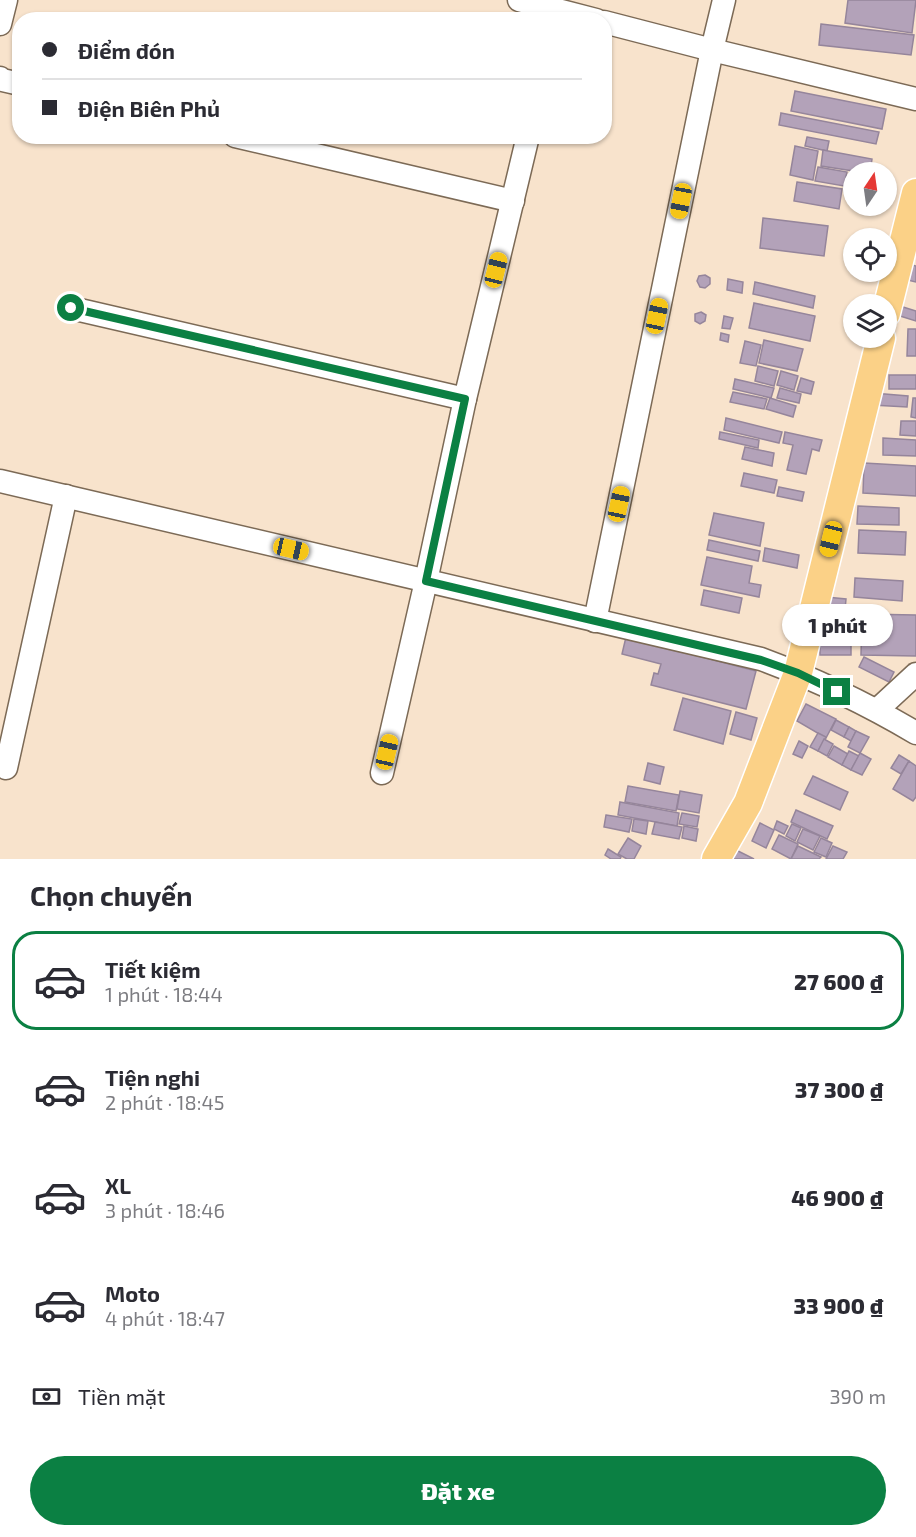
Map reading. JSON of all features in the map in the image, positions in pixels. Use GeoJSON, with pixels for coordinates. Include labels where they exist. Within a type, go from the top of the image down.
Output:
{"type":"FeatureCollection","features":[{"type":"Feature","properties":{"kind":"main road"},"geometry":{"type":"LineString","coordinates":[[891,294],[916,193]]}},
{"type":"Feature","properties":{"kind":"main road"},"geometry":{"type":"LineString","coordinates":[[716,859],[748,803],[798,673],[878,348]]}},
{"type":"Feature","properties":{"kind":"street"},"geometry":{"type":"LineString","coordinates":[[0,24],[6,0]]}},
{"type":"Feature","properties":{"kind":"street"},"geometry":{"type":"LineString","coordinates":[[519,0],[557,10]]}},
{"type":"Feature","properties":{"kind":"street"},"geometry":{"type":"LineString","coordinates":[[595,621],[724,0]]}},
{"type":"Feature","properties":{"kind":"street"},"geometry":{"type":"LineString","coordinates":[[612,24],[916,99]]}},
{"type":"Feature","properties":{"kind":"street"},"geometry":{"type":"LineString","coordinates":[[269,144],[513,201]]}},
{"type":"Feature","properties":{"kind":"street"},"geometry":{"type":"LineString","coordinates":[[382,773],[465,399],[526,144]]}},
{"type":"Feature","properties":{"kind":"street"},"geometry":{"type":"LineString","coordinates":[[71,308],[465,399]]}},
{"type":"Feature","properties":{"kind":"street"},"geometry":{"type":"LineString","coordinates":[[0,481],[761,660],[798,673],[877,710],[916,733]]}},
{"type":"Feature","properties":{"kind":"street"},"geometry":{"type":"LineString","coordinates":[[6,768],[66,496]]}},
{"type":"Feature","properties":{"kind":"street"},"geometry":{"type":"LineString","coordinates":[[877,710],[916,674]]}},
{"type":"Feature","properties":{"kind":"building"},"geometry":{"type":"Polygon","coordinates":[[[848,0],[916,0],[912,33],[845,23],[848,0]]]}},
{"type":"Feature","properties":{"kind":"building"},"geometry":{"type":"Polygon","coordinates":[[[821,24],[914,35],[911,55],[819,45],[821,24]]]}},
{"type":"Feature","properties":{"kind":"building"},"geometry":{"type":"Polygon","coordinates":[[[795,91],[886,109],[882,129],[791,111],[795,91]]]}},
{"type":"Feature","properties":{"kind":"building"},"geometry":{"type":"Polygon","coordinates":[[[781,113],[879,132],[876,144],[779,125],[781,113]]]}},
{"type":"Feature","properties":{"kind":"building"},"geometry":{"type":"Polygon","coordinates":[[[807,137],[829,141],[827,151],[805,146],[807,137]]]}},
{"type":"Feature","properties":{"kind":"building"},"geometry":{"type":"Polygon","coordinates":[[[795,146],[818,151],[813,180],[790,175],[795,146]]]}},
{"type":"Feature","properties":{"kind":"building"},"geometry":{"type":"Polygon","coordinates":[[[823,150],[872,159],[872,162],[843,162],[843,169],[821,166],[823,150]]]}},
{"type":"Feature","properties":{"kind":"building"},"geometry":{"type":"Polygon","coordinates":[[[818,167],[843,171],[843,186],[815,181],[818,167]]]}},
{"type":"Feature","properties":{"kind":"building"},"geometry":{"type":"Polygon","coordinates":[[[797,182],[842,189],[839,209],[794,201],[797,182]]]}},
{"type":"Feature","properties":{"kind":"building"},"geometry":{"type":"Polygon","coordinates":[[[763,218],[828,226],[824,256],[760,248],[763,218]]]}},
{"type":"Feature","properties":{"kind":"building"},"geometry":{"type":"Polygon","coordinates":[[[903,263],[916,266],[916,282],[899,278],[903,263]]]}},
{"type":"Feature","properties":{"kind":"building"},"geometry":{"type":"Polygon","coordinates":[[[705,275],[710,278],[710,284],[705,288],[700,287],[697,281],[699,276],[705,275]]]}},
{"type":"Feature","properties":{"kind":"building"},"geometry":{"type":"Polygon","coordinates":[[[728,279],[743,282],[742,293],[727,290],[728,279]]]}},
{"type":"Feature","properties":{"kind":"building"},"geometry":{"type":"Polygon","coordinates":[[[755,282],[815,296],[813,308],[753,294],[755,282]]]}},
{"type":"Feature","properties":{"kind":"building"},"geometry":{"type":"Polygon","coordinates":[[[754,303],[815,316],[810,341],[749,328],[754,303]]]}},
{"type":"Feature","properties":{"kind":"building"},"geometry":{"type":"Polygon","coordinates":[[[903,307],[916,311],[916,321],[900,316],[903,307]]]}},
{"type":"Feature","properties":{"kind":"building"},"geometry":{"type":"Polygon","coordinates":[[[701,312],[706,315],[705,321],[700,324],[695,321],[695,314],[701,312]]]}},
{"type":"Feature","properties":{"kind":"building"},"geometry":{"type":"Polygon","coordinates":[[[724,316],[733,318],[730,329],[722,328],[724,316]]]}},
{"type":"Feature","properties":{"kind":"building"},"geometry":{"type":"Polygon","coordinates":[[[908,329],[916,329],[916,356],[907,356],[908,329]]]}},
{"type":"Feature","properties":{"kind":"building"},"geometry":{"type":"Polygon","coordinates":[[[721,333],[729,335],[728,342],[720,340],[721,333]]]}},
{"type":"Feature","properties":{"kind":"building"},"geometry":{"type":"Polygon","coordinates":[[[764,340],[803,349],[797,371],[759,363],[764,340]]]}},
{"type":"Feature","properties":{"kind":"building"},"geometry":{"type":"Polygon","coordinates":[[[745,341],[761,345],[756,366],[740,363],[745,341]]]}},
{"type":"Feature","properties":{"kind":"building"},"geometry":{"type":"Polygon","coordinates":[[[758,366],[778,371],[774,386],[755,381],[758,366]]]}},
{"type":"Feature","properties":{"kind":"building"},"geometry":{"type":"Polygon","coordinates":[[[781,371],[798,376],[794,390],[777,385],[781,371]]]}},
{"type":"Feature","properties":{"kind":"building"},"geometry":{"type":"Polygon","coordinates":[[[889,375],[916,375],[916,389],[889,389],[889,375]]]}},
{"type":"Feature","properties":{"kind":"building"},"geometry":{"type":"Polygon","coordinates":[[[801,378],[814,382],[811,394],[797,391],[801,378]]]}},
{"type":"Feature","properties":{"kind":"building"},"geometry":{"type":"Polygon","coordinates":[[[735,379],[774,388],[771,398],[733,389],[735,379]]]}},
{"type":"Feature","properties":{"kind":"building"},"geometry":{"type":"Polygon","coordinates":[[[780,388],[801,394],[799,403],[777,398],[780,388]]]}},
{"type":"Feature","properties":{"kind":"building"},"geometry":{"type":"Polygon","coordinates":[[[733,392],[767,399],[764,409],[730,402],[733,392]]]}},
{"type":"Feature","properties":{"kind":"building"},"geometry":{"type":"Polygon","coordinates":[[[873,393],[908,396],[907,407],[872,405],[873,393]]]}},
{"type":"Feature","properties":{"kind":"building"},"geometry":{"type":"Polygon","coordinates":[[[770,398],[796,406],[793,417],[766,409],[770,398]]]}},
{"type":"Feature","properties":{"kind":"building"},"geometry":{"type":"Polygon","coordinates":[[[913,398],[916,398],[916,418],[911,417],[913,398]]]}},
{"type":"Feature","properties":{"kind":"building"},"geometry":{"type":"Polygon","coordinates":[[[726,418],[782,432],[779,443],[724,430],[726,418]]]}},
{"type":"Feature","properties":{"kind":"building"},"geometry":{"type":"Polygon","coordinates":[[[901,421],[916,421],[916,436],[900,435],[901,421]]]}},
{"type":"Feature","properties":{"kind":"building"},"geometry":{"type":"Polygon","coordinates":[[[720,432],[759,440],[758,448],[719,439],[720,432]]]}},
{"type":"Feature","properties":{"kind":"building"},"geometry":{"type":"Polygon","coordinates":[[[785,432],[822,440],[819,451],[812,449],[806,474],[787,470],[793,445],[783,443],[785,432]]]}},
{"type":"Feature","properties":{"kind":"building"},"geometry":{"type":"Polygon","coordinates":[[[883,438],[916,440],[916,456],[883,455],[883,438]]]}},
{"type":"Feature","properties":{"kind":"building"},"geometry":{"type":"Polygon","coordinates":[[[745,447],[774,453],[772,466],[742,459],[745,447]]]}},
{"type":"Feature","properties":{"kind":"building"},"geometry":{"type":"Polygon","coordinates":[[[864,463],[916,466],[916,496],[863,493],[864,463]]]}},
{"type":"Feature","properties":{"kind":"building"},"geometry":{"type":"Polygon","coordinates":[[[744,473],[777,480],[774,493],[741,486],[744,473]]]}},
{"type":"Feature","properties":{"kind":"building"},"geometry":{"type":"Polygon","coordinates":[[[779,487],[804,492],[802,501],[777,496],[779,487]]]}},
{"type":"Feature","properties":{"kind":"building"},"geometry":{"type":"Polygon","coordinates":[[[858,506],[899,508],[899,525],[857,524],[858,506]]]}},
{"type":"Feature","properties":{"kind":"building"},"geometry":{"type":"Polygon","coordinates":[[[714,513],[764,523],[760,546],[709,535],[714,513]]]}},
{"type":"Feature","properties":{"kind":"building"},"geometry":{"type":"Polygon","coordinates":[[[859,530],[906,532],[905,555],[858,553],[859,530]]]}},
{"type":"Feature","properties":{"kind":"building"},"geometry":{"type":"Polygon","coordinates":[[[709,540],[760,551],[758,561],[707,550],[709,540]]]}},
{"type":"Feature","properties":{"kind":"building"},"geometry":{"type":"Polygon","coordinates":[[[765,548],[799,555],[797,568],[763,561],[765,548]]]}},
{"type":"Feature","properties":{"kind":"building"},"geometry":{"type":"Polygon","coordinates":[[[707,557],[752,566],[749,583],[761,585],[759,597],[701,585],[707,557]]]}},
{"type":"Feature","properties":{"kind":"building"},"geometry":{"type":"Polygon","coordinates":[[[855,578],[903,581],[902,601],[854,597],[855,578]]]}},
{"type":"Feature","properties":{"kind":"building"},"geometry":{"type":"Polygon","coordinates":[[[704,590],[742,598],[739,613],[701,605],[704,590]]]}},
{"type":"Feature","properties":{"kind":"building"},"geometry":{"type":"Polygon","coordinates":[[[826,597],[846,599],[845,610],[825,608],[826,597]]]}},
{"type":"Feature","properties":{"kind":"building"},"geometry":{"type":"Polygon","coordinates":[[[862,614],[916,615],[916,656],[861,655],[862,614]]]}},
{"type":"Feature","properties":{"kind":"building"},"geometry":{"type":"Polygon","coordinates":[[[826,615],[848,616],[847,632],[824,630],[826,615]]]}},
{"type":"Feature","properties":{"kind":"building"},"geometry":{"type":"Polygon","coordinates":[[[820,636],[851,637],[851,655],[820,655],[820,636]]]}},
{"type":"Feature","properties":{"kind":"building"},"geometry":{"type":"Polygon","coordinates":[[[626,637],[756,671],[746,709],[651,685],[654,673],[658,674],[661,664],[622,654],[626,637]]]}},
{"type":"Feature","properties":{"kind":"building"},"geometry":{"type":"Polygon","coordinates":[[[864,657],[894,672],[889,682],[859,667],[864,657]]]}},
{"type":"Feature","properties":{"kind":"building"},"geometry":{"type":"Polygon","coordinates":[[[683,698],[731,711],[723,744],[674,730],[683,698]]]}},
{"type":"Feature","properties":{"kind":"building"},"geometry":{"type":"Polygon","coordinates":[[[806,704],[836,719],[826,738],[797,721],[806,704]]]}},
{"type":"Feature","properties":{"kind":"building"},"geometry":{"type":"Polygon","coordinates":[[[736,712],[757,718],[751,740],[730,734],[736,712]]]}},
{"type":"Feature","properties":{"kind":"building"},"geometry":{"type":"Polygon","coordinates":[[[836,720],[849,727],[844,737],[831,730],[836,720]]]}},
{"type":"Feature","properties":{"kind":"building"},"geometry":{"type":"Polygon","coordinates":[[[849,727],[856,731],[851,741],[844,737],[849,727]]]}},
{"type":"Feature","properties":{"kind":"building"},"geometry":{"type":"Polygon","coordinates":[[[856,731],[869,737],[860,753],[848,747],[856,731]]]}},
{"type":"Feature","properties":{"kind":"building"},"geometry":{"type":"Polygon","coordinates":[[[818,733],[826,737],[818,751],[810,747],[818,733]]]}},
{"type":"Feature","properties":{"kind":"building"},"geometry":{"type":"Polygon","coordinates":[[[824,739],[833,744],[827,756],[818,751],[824,739]]]}},
{"type":"Feature","properties":{"kind":"building"},"geometry":{"type":"Polygon","coordinates":[[[799,741],[808,746],[802,758],[793,754],[799,741]]]}},
{"type":"Feature","properties":{"kind":"building"},"geometry":{"type":"Polygon","coordinates":[[[834,746],[848,754],[842,765],[828,757],[834,746]]]}},
{"type":"Feature","properties":{"kind":"building"},"geometry":{"type":"Polygon","coordinates":[[[849,751],[859,756],[851,770],[842,765],[849,751]]]}},
{"type":"Feature","properties":{"kind":"building"},"geometry":{"type":"Polygon","coordinates":[[[860,753],[871,759],[862,775],[851,770],[860,753]]]}},
{"type":"Feature","properties":{"kind":"building"},"geometry":{"type":"Polygon","coordinates":[[[899,755],[909,761],[901,774],[891,768],[899,755]]]}},
{"type":"Feature","properties":{"kind":"building"},"geometry":{"type":"Polygon","coordinates":[[[909,761],[916,766],[916,797],[913,801],[893,789],[909,761]]]}},
{"type":"Feature","properties":{"kind":"building"},"geometry":{"type":"Polygon","coordinates":[[[648,763],[664,767],[660,784],[644,780],[648,763]]]}},
{"type":"Feature","properties":{"kind":"building"},"geometry":{"type":"Polygon","coordinates":[[[813,776],[848,792],[840,810],[804,794],[813,776]]]}},
{"type":"Feature","properties":{"kind":"building"},"geometry":{"type":"Polygon","coordinates":[[[628,786],[679,795],[676,811],[625,802],[628,786]]]}},
{"type":"Feature","properties":{"kind":"building"},"geometry":{"type":"Polygon","coordinates":[[[680,791],[702,795],[699,813],[677,809],[680,791]]]}},
{"type":"Feature","properties":{"kind":"building"},"geometry":{"type":"Polygon","coordinates":[[[620,802],[679,813],[677,826],[618,815],[620,802]]]}},
{"type":"Feature","properties":{"kind":"building"},"geometry":{"type":"Polygon","coordinates":[[[796,810],[833,826],[827,839],[791,822],[796,810]]]}},
{"type":"Feature","properties":{"kind":"building"},"geometry":{"type":"Polygon","coordinates":[[[682,813],[699,816],[697,827],[679,824],[682,813]]]}},
{"type":"Feature","properties":{"kind":"building"},"geometry":{"type":"Polygon","coordinates":[[[606,815],[632,819],[629,832],[604,827],[606,815]]]}},
{"type":"Feature","properties":{"kind":"building"},"geometry":{"type":"Polygon","coordinates":[[[634,819],[648,821],[646,834],[632,831],[634,819]]]}},
{"type":"Feature","properties":{"kind":"building"},"geometry":{"type":"Polygon","coordinates":[[[777,821],[788,826],[784,834],[774,829],[777,821]]]}},
{"type":"Feature","properties":{"kind":"building"},"geometry":{"type":"Polygon","coordinates":[[[655,822],[682,827],[679,839],[652,834],[655,822]]]}},
{"type":"Feature","properties":{"kind":"building"},"geometry":{"type":"Polygon","coordinates":[[[760,823],[774,830],[766,848],[752,841],[760,823]]]}},
{"type":"Feature","properties":{"kind":"building"},"geometry":{"type":"Polygon","coordinates":[[[792,824],[801,828],[795,841],[786,836],[792,824]]]}},
{"type":"Feature","properties":{"kind":"building"},"geometry":{"type":"Polygon","coordinates":[[[684,826],[698,829],[696,841],[682,838],[684,826]]]}},
{"type":"Feature","properties":{"kind":"building"},"geometry":{"type":"Polygon","coordinates":[[[803,829],[820,836],[813,850],[797,842],[803,829]]]}},
{"type":"Feature","properties":{"kind":"building"},"geometry":{"type":"Polygon","coordinates":[[[779,835],[798,844],[791,859],[772,849],[779,835]]]}},
{"type":"Feature","properties":{"kind":"building"},"geometry":{"type":"Polygon","coordinates":[[[628,838],[641,846],[634,859],[627,859],[618,854],[628,838]]]}},
{"type":"Feature","properties":{"kind":"building"},"geometry":{"type":"Polygon","coordinates":[[[821,838],[832,843],[826,857],[814,852],[821,838]]]}},
{"type":"Feature","properties":{"kind":"building"},"geometry":{"type":"Polygon","coordinates":[[[798,846],[821,857],[819,859],[791,859],[798,846]]]}},
{"type":"Feature","properties":{"kind":"building"},"geometry":{"type":"Polygon","coordinates":[[[833,846],[847,852],[843,859],[826,859],[833,846]]]}},
{"type":"Feature","properties":{"kind":"building"},"geometry":{"type":"Polygon","coordinates":[[[608,849],[621,857],[620,859],[611,859],[605,855],[608,849]]]}},
{"type":"Feature","properties":{"kind":"building"},"geometry":{"type":"Polygon","coordinates":[[[736,850],[754,859],[731,859],[736,850]]]}},
{"type":"Feature","properties":{"kind":"route"},"geometry":{"type":"LineString","coordinates":[[71,308],[465,399],[426,581],[761,660],[798,673],[837,692]]}}]}
